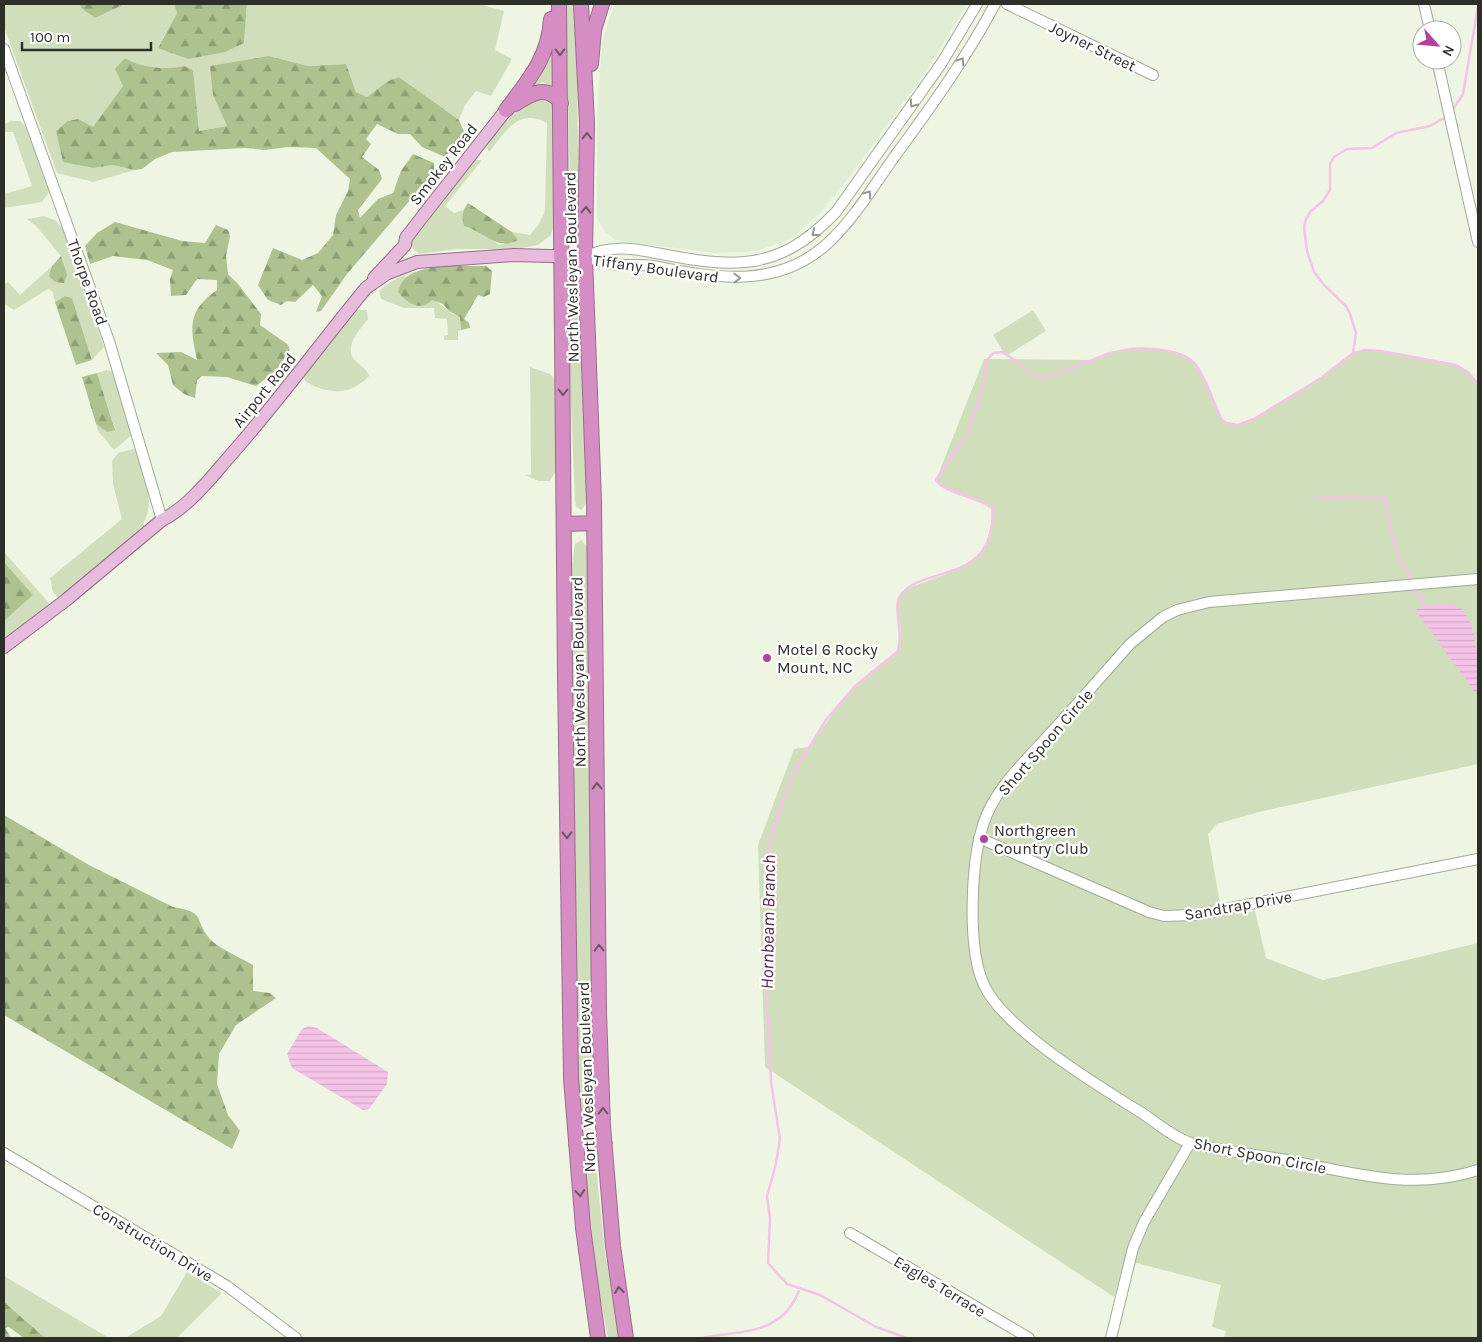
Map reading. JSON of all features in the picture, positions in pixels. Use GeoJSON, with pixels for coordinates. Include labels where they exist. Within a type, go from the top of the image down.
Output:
{"type":"FeatureCollection","features":[{"type":"Feature","properties":{"kind":"highway"},"geometry":{"type":"LineString","coordinates":[[506,110],[535,72],[545,53],[550,36],[552,4]]}},
{"type":"Feature","properties":{"kind":"highway","name":"North Wesleyan Boulevard"},"geometry":{"type":"LineString","coordinates":[[559,4],[571,1078],[583,1228],[598,1338]]}},
{"type":"Feature","properties":{"kind":"highway","name":"North Wesleyan Boulevard"},"geometry":{"type":"LineString","coordinates":[[580,4],[586,109],[585,257],[594,523],[600,1012],[605,1143],[613,1246],[626,1338]]}},
{"type":"Feature","properties":{"kind":"highway"},"geometry":{"type":"LineString","coordinates":[[586,109],[594,30],[602,4]]}},
{"type":"Feature","properties":{"kind":"highway"},"geometry":{"type":"LineString","coordinates":[[506,110],[532,93],[541,91],[549,92],[561,103]]}},
{"type":"Feature","properties":{"kind":"highway"},"geometry":{"type":"LineString","coordinates":[[564,524],[594,523]]}},
{"type":"Feature","properties":{"kind":"highway"},"geometry":{"type":"LineString","coordinates":[[576,1145],[605,1143]]}},
{"type":"Feature","properties":{"kind":"main road","name":"Smokey Road"},"geometry":{"type":"LineString","coordinates":[[366,288],[394,255],[398,254],[405,245],[406,238],[506,110]]}},
{"type":"Feature","properties":{"kind":"main road","name":"Airport Road"},"geometry":{"type":"LineString","coordinates":[[4,646],[66,600],[162,520],[173,514],[195,493],[240,444],[366,288],[386,274],[417,262],[488,256],[585,257]]}},
{"type":"Feature","properties":{"kind":"street","name":"Tiffany Boulevard"},"geometry":{"type":"LineString","coordinates":[[585,257],[601,249],[639,250],[708,263],[743,263],[778,255],[799,244],[815,233],[836,212],[941,64],[977,4]]}},
{"type":"Feature","properties":{"kind":"street","name":"Tiffany Boulevard"},"geometry":{"type":"LineString","coordinates":[[585,257],[610,264],[651,266],[714,277],[734,278],[752,277],[780,270],[817,251],[828,244],[849,219],[906,141],[963,58],[995,4]]}},
{"type":"Feature","properties":{"kind":"street","name":"Joyner Street"},"geometry":{"type":"LineString","coordinates":[[1006,4],[1153,75]]}},
{"type":"Feature","properties":{"kind":"street"},"geometry":{"type":"LineString","coordinates":[[1424,4],[1428,20]]}},
{"type":"Feature","properties":{"kind":"street","name":"Thorpe Road"},"geometry":{"type":"LineString","coordinates":[[4,48],[109,341],[162,520]]}},
{"type":"Feature","properties":{"kind":"street"},"geometry":{"type":"LineString","coordinates":[[1438,70],[1478,242]]}},
{"type":"Feature","properties":{"kind":"street","name":"Short Spoon Circle"},"geometry":{"type":"LineString","coordinates":[[1478,579],[1226,599],[1192,605],[1163,617],[1130,644],[1008,781],[989,809],[979,838],[974,894],[975,955],[981,979],[991,998],[1014,1023],[1045,1047],[1115,1096],[1190,1142],[1398,1181],[1434,1180],[1478,1170]]}},
{"type":"Feature","properties":{"kind":"street","name":"Sandtrap Drive"},"geometry":{"type":"LineString","coordinates":[[979,838],[1134,906],[1164,916],[1195,915],[1478,859]]}},
{"type":"Feature","properties":{"kind":"street"},"geometry":{"type":"LineString","coordinates":[[1111,1338],[1127,1269],[1137,1239],[1155,1201],[1190,1142]]}},
{"type":"Feature","properties":{"kind":"street","name":"Construction Drive"},"geometry":{"type":"LineString","coordinates":[[4,1153],[227,1286],[296,1338]]}},
{"type":"Feature","properties":{"kind":"street","name":"Eagles Terrace"},"geometry":{"type":"LineString","coordinates":[[850,1233],[1029,1338]]}},
{"type":"Feature","properties":{"kind":"shaded area"},"geometry":{"type":"Polygon","coordinates":[[[4,4],[80,4],[81,8],[95,18],[125,4],[174,4],[177,13],[158,47],[244,43],[247,4],[479,4],[504,11],[495,50],[512,59],[491,96],[476,91],[465,105],[459,120],[399,77],[388,81],[367,97],[356,92],[346,64],[308,66],[269,56],[213,95],[227,126],[199,131],[196,101],[184,66],[154,67],[139,64],[125,58],[123,86],[93,128],[94,168],[112,165],[135,170],[93,182],[57,173],[4,27],[4,4]]]}},
{"type":"Feature","properties":{"kind":"shaded area"},"geometry":{"type":"Polygon","coordinates":[[[566,4],[576,4],[579,224],[577,238],[574,241],[571,240],[566,4]]]}},
{"type":"Feature","properties":{"kind":"shaded area"},"geometry":{"type":"Polygon","coordinates":[[[614,4],[967,4],[927,70],[850,176],[820,213],[791,239],[756,251],[714,253],[615,240],[605,232],[597,218],[597,116],[602,43],[614,4]]]}},
{"type":"Feature","properties":{"kind":"shaded area"},"geometry":{"type":"Polygon","coordinates":[[[554,38],[554,89],[543,82],[527,90],[554,38]]]}},
{"type":"Feature","properties":{"kind":"shaded area"},"geometry":{"type":"Polygon","coordinates":[[[542,99],[555,107],[556,218],[551,235],[538,245],[516,249],[457,249],[420,254],[413,249],[412,238],[475,160],[482,160],[445,206],[454,213],[463,210],[464,226],[479,231],[499,245],[518,240],[512,232],[530,235],[539,224],[545,210],[547,123],[528,118],[520,120],[507,130],[489,152],[487,148],[498,130],[526,102],[542,99]]]}},
{"type":"Feature","properties":{"kind":"shaded area"},"geometry":{"type":"Polygon","coordinates":[[[11,121],[20,121],[27,128],[50,191],[42,202],[4,208],[4,194],[32,186],[13,132],[4,132],[4,124],[11,121]]]}},
{"type":"Feature","properties":{"kind":"shaded area"},"geometry":{"type":"Polygon","coordinates":[[[44,216],[55,220],[63,229],[104,347],[92,360],[72,298],[65,296],[55,302],[53,292],[48,289],[14,310],[4,304],[4,284],[8,282],[20,295],[52,266],[49,276],[67,274],[61,256],[36,226],[27,219],[44,216]]]}},
{"type":"Feature","properties":{"kind":"shaded area"},"geometry":{"type":"Polygon","coordinates":[[[418,271],[405,276],[451,313],[460,317],[461,330],[458,331],[458,340],[444,340],[444,336],[448,335],[447,319],[435,318],[434,308],[404,308],[381,299],[379,291],[383,287],[397,278],[418,271]]]}},
{"type":"Feature","properties":{"kind":"shaded area"},"geometry":{"type":"Polygon","coordinates":[[[571,277],[574,277],[576,284],[589,494],[587,503],[581,510],[576,507],[575,500],[567,314],[571,277]]]}},
{"type":"Feature","properties":{"kind":"shaded area"},"geometry":{"type":"Polygon","coordinates":[[[357,310],[367,310],[368,319],[352,342],[351,353],[353,358],[366,370],[369,376],[362,383],[354,387],[338,391],[322,389],[305,381],[304,378],[307,372],[357,310]]]}},
{"type":"Feature","properties":{"kind":"shaded area"},"geometry":{"type":"Polygon","coordinates":[[[1033,310],[1046,331],[1006,356],[993,335],[1033,310]]]}},
{"type":"Feature","properties":{"kind":"shaded area","name":"Northgreen Country Club"},"geometry":{"type":"Polygon","coordinates":[[[1129,349],[1170,351],[1192,362],[1200,372],[1222,420],[1238,425],[1254,419],[1316,382],[1352,354],[1364,350],[1381,351],[1456,365],[1468,372],[1478,384],[1478,764],[1259,812],[1217,824],[1208,834],[1222,916],[1255,911],[1266,958],[1323,980],[1478,943],[1478,1338],[1224,1338],[1226,1331],[1212,1327],[1221,1285],[1125,1260],[1114,1297],[765,1067],[758,845],[794,749],[809,747],[846,695],[897,652],[900,645],[901,632],[897,604],[900,596],[906,589],[954,571],[977,557],[984,550],[991,529],[992,508],[947,489],[936,480],[984,359],[1090,360],[1109,352],[1129,349]]]}},
{"type":"Feature","properties":{"kind":"shaded area"},"geometry":{"type":"Polygon","coordinates":[[[530,367],[550,374],[557,382],[557,469],[550,481],[538,481],[525,475],[531,475],[530,367]]]}},
{"type":"Feature","properties":{"kind":"shaded area"},"geometry":{"type":"Polygon","coordinates":[[[107,370],[113,372],[115,377],[132,435],[114,450],[98,431],[96,424],[107,432],[115,429],[97,373],[107,370]]]}},
{"type":"Feature","properties":{"kind":"shaded area"},"geometry":{"type":"Polygon","coordinates":[[[133,449],[137,452],[147,487],[149,498],[146,518],[131,539],[60,598],[53,592],[50,578],[122,519],[113,484],[112,461],[118,453],[133,449]]]}},
{"type":"Feature","properties":{"kind":"shaded area"},"geometry":{"type":"Polygon","coordinates":[[[581,540],[589,549],[596,1099],[592,1123],[589,1129],[585,1129],[581,1124],[576,1045],[571,570],[575,544],[581,540]]]}},
{"type":"Feature","properties":{"kind":"shaded area"},"geometry":{"type":"Polygon","coordinates":[[[4,552],[49,603],[46,608],[4,638],[4,621],[33,595],[4,562],[4,552]]]}},
{"type":"Feature","properties":{"kind":"shaded area"},"geometry":{"type":"Polygon","coordinates":[[[1452,604],[1461,609],[1468,618],[1473,630],[1476,644],[1478,696],[1415,610],[1425,606],[1452,604]]]}},
{"type":"Feature","properties":{"kind":"shaded area"},"geometry":{"type":"Polygon","coordinates":[[[309,1026],[317,1028],[388,1072],[387,1084],[369,1109],[363,1110],[292,1068],[287,1054],[302,1029],[309,1026]]]}},
{"type":"Feature","properties":{"kind":"shaded area"},"geometry":{"type":"Polygon","coordinates":[[[589,1156],[592,1157],[596,1166],[605,1254],[621,1338],[608,1338],[592,1255],[583,1169],[589,1156]]]}},
{"type":"Feature","properties":{"kind":"shaded area"},"geometry":{"type":"Polygon","coordinates":[[[187,1272],[222,1293],[177,1338],[125,1338],[161,1316],[187,1272]]]}},
{"type":"Feature","properties":{"kind":"shaded area"},"geometry":{"type":"Polygon","coordinates":[[[4,1276],[109,1338],[45,1338],[4,1302],[4,1276]]]}},
{"type":"Feature","properties":{"kind":"green space"},"geometry":{"type":"Polygon","coordinates":[[[80,4],[125,4],[95,18],[81,8],[80,4]]]}},
{"type":"Feature","properties":{"kind":"green space"},"geometry":{"type":"Polygon","coordinates":[[[174,4],[247,4],[244,43],[225,52],[188,59],[158,48],[177,13],[174,4]]]}},
{"type":"Feature","properties":{"kind":"green space"},"geometry":{"type":"Polygon","coordinates":[[[269,56],[308,66],[346,64],[356,92],[367,97],[388,81],[399,77],[459,120],[465,134],[445,157],[422,147],[410,134],[398,134],[377,124],[366,139],[371,144],[362,157],[379,170],[382,179],[358,210],[360,218],[378,199],[393,193],[401,171],[413,154],[434,163],[434,172],[347,274],[321,311],[316,312],[322,296],[313,285],[295,302],[287,301],[281,305],[268,300],[258,285],[273,248],[302,260],[318,253],[333,235],[336,215],[348,191],[350,179],[316,148],[288,147],[265,150],[245,148],[172,152],[155,159],[142,169],[135,170],[112,165],[94,168],[63,162],[56,131],[68,121],[78,119],[93,127],[123,86],[115,69],[125,58],[146,66],[169,68],[184,66],[193,70],[199,131],[227,126],[213,95],[210,66],[269,56]]]}},
{"type":"Feature","properties":{"kind":"green space"},"geometry":{"type":"Polygon","coordinates":[[[468,203],[512,232],[518,240],[510,243],[497,242],[464,226],[463,214],[468,203]]]}},
{"type":"Feature","properties":{"kind":"green space"},"geometry":{"type":"Polygon","coordinates":[[[115,222],[182,241],[205,243],[216,225],[228,230],[230,236],[226,256],[228,274],[261,314],[260,325],[287,344],[290,349],[276,371],[256,386],[227,377],[202,376],[197,380],[195,398],[184,394],[173,385],[168,365],[156,353],[181,352],[197,360],[193,339],[193,321],[200,305],[217,290],[217,280],[197,279],[186,295],[171,296],[170,279],[173,270],[147,260],[113,256],[90,264],[85,246],[97,233],[115,222]]]}},
{"type":"Feature","properties":{"kind":"green space"},"geometry":{"type":"Polygon","coordinates":[[[61,256],[67,274],[64,283],[55,282],[49,276],[52,266],[61,256]]]}},
{"type":"Feature","properties":{"kind":"green space"},"geometry":{"type":"Polygon","coordinates":[[[444,266],[486,266],[492,271],[490,294],[484,297],[478,295],[464,319],[469,323],[470,328],[461,330],[460,317],[449,311],[443,304],[432,300],[427,304],[414,305],[405,300],[398,292],[405,279],[410,275],[422,270],[444,266]]]}},
{"type":"Feature","properties":{"kind":"green space"},"geometry":{"type":"Polygon","coordinates":[[[65,296],[72,298],[92,360],[76,365],[55,302],[65,296]]]}},
{"type":"Feature","properties":{"kind":"green space"},"geometry":{"type":"Polygon","coordinates":[[[97,373],[115,430],[107,432],[96,424],[82,377],[97,373]]]}},
{"type":"Feature","properties":{"kind":"green space"},"geometry":{"type":"Polygon","coordinates":[[[4,562],[33,595],[4,621],[4,562]]]}},
{"type":"Feature","properties":{"kind":"green space"},"geometry":{"type":"Polygon","coordinates":[[[4,815],[89,865],[173,907],[195,914],[212,941],[253,965],[253,991],[270,993],[276,998],[236,1025],[219,1054],[217,1084],[228,1115],[240,1131],[232,1149],[4,1015],[4,815]]]}},
{"type":"Feature","properties":{"kind":"green space"},"geometry":{"type":"Polygon","coordinates":[[[4,1302],[45,1338],[24,1338],[9,1327],[5,1328],[11,1338],[4,1338],[4,1302]]]}},
{"type":"Feature","properties":{"kind":"waterway"},"geometry":{"type":"LineString","coordinates":[[1452,111],[1463,94],[1478,6]]}},
{"type":"Feature","properties":{"kind":"waterway"},"geometry":{"type":"LineString","coordinates":[[1353,353],[1356,333],[1350,314],[1346,306],[1325,286],[1314,272],[1307,251],[1304,227],[1306,219],[1311,211],[1323,201],[1330,190],[1330,164],[1334,157],[1347,149],[1372,148],[1396,133],[1430,126],[1446,117]]}},
{"type":"Feature","properties":{"kind":"waterway","name":"Hornbeam Branch"},"geometry":{"type":"LineString","coordinates":[[907,1338],[876,1327],[820,1295],[787,1284],[768,1263],[770,1219],[767,1196],[776,1164],[780,1139],[771,1082],[767,1007],[766,865],[771,837],[792,775],[826,720],[855,686],[897,652],[900,637],[897,608],[900,596],[909,587],[920,581],[961,567],[973,560],[983,549],[990,534],[993,518],[992,508],[946,489],[936,480],[967,435],[978,405],[988,359],[993,353],[1002,352],[1028,371],[1045,378],[1118,351],[1148,349],[1175,353],[1189,358],[1195,364],[1207,384],[1222,420],[1238,425],[1254,419],[1321,378],[1352,354],[1364,350],[1381,351],[1456,365],[1468,372],[1478,384]]}},
{"type":"Feature","properties":{"kind":"waterway"},"geometry":{"type":"LineString","coordinates":[[1314,498],[1377,496],[1385,499],[1396,552],[1412,581]]}},
{"type":"Feature","properties":{"kind":"waterway"},"geometry":{"type":"LineString","coordinates":[[1415,588],[1425,606]]}},
{"type":"Feature","properties":{"kind":"waterway","name":"Hornbeam Branch"},"geometry":{"type":"LineString","coordinates":[[702,1338],[746,1331],[772,1323],[793,1304],[800,1288]]}},
{"type":"Feature","properties":{"kind":"place","name":"Motel 6 Rocky Mount, NC"},"geometry":{"type":"Point","coordinates":[767,658]}},
{"type":"Feature","properties":{"kind":"place","name":"Northgreen Country Club"},"geometry":{"type":"Point","coordinates":[984,839]}}]}
